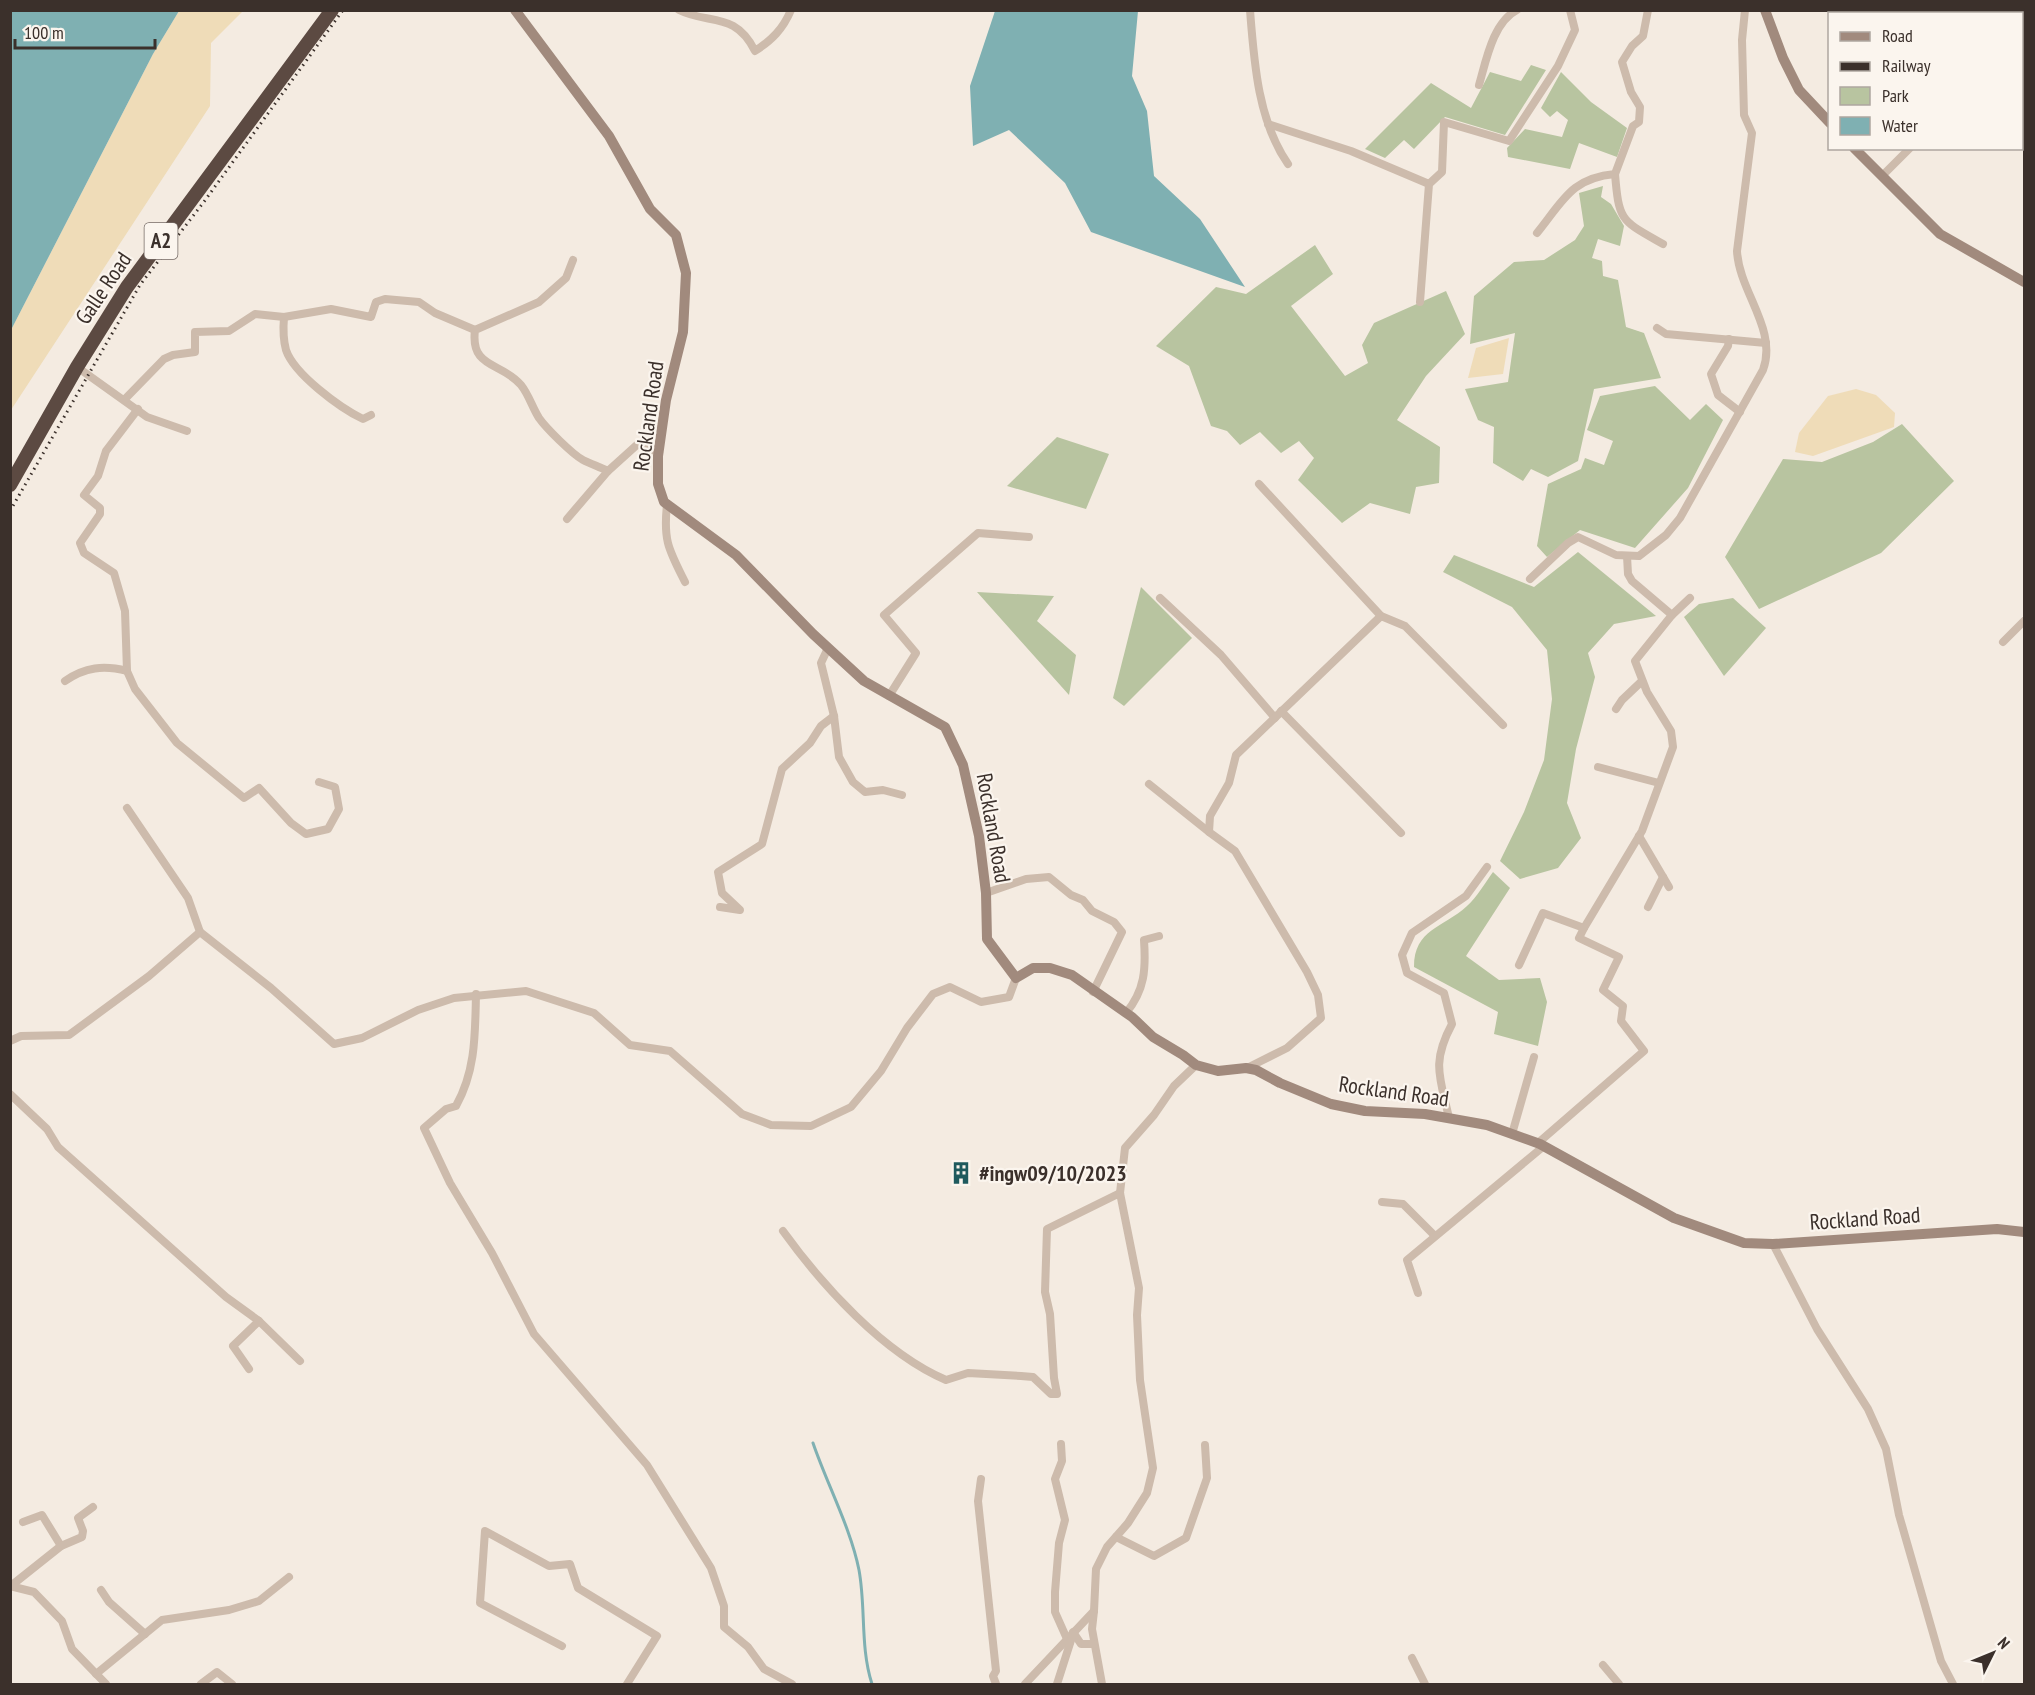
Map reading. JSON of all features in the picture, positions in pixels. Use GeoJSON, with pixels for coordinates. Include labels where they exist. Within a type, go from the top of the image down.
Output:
{"type":"FeatureCollection","features":[{"type":"Feature","properties":{"kind":"highway","name":"Galle Road"},"geometry":{"type":"LineString","coordinates":[[10,485],[77,367],[127,287],[263,107],[332,10]]}},
{"type":"Feature","properties":{"kind":"street","name":"Rockland Road"},"geometry":{"type":"LineString","coordinates":[[515,10],[609,136],[650,209],[676,235],[686,273],[683,332],[666,400],[659,453],[658,484],[667,506],[736,555],[864,681],[945,727],[957,749],[979,836],[986,893],[987,939],[1016,978],[1033,968],[1050,968],[1072,975],[1126,1013],[1153,1037],[1183,1054],[1196,1065],[1218,1071],[1246,1068],[1331,1104],[1365,1111],[1425,1114],[1487,1125],[1512,1134],[1541,1145],[1674,1218],[1744,1243],[1773,1244],[1997,1229],[2025,1232]]}},
{"type":"Feature","properties":{"kind":"street"},"geometry":{"type":"LineString","coordinates":[[679,10],[725,20],[738,31],[754,51],[771,41],[785,25],[791,10]]}},
{"type":"Feature","properties":{"kind":"street"},"geometry":{"type":"LineString","coordinates":[[1250,10],[1254,65],[1268,124],[1278,151],[1288,164]]}},
{"type":"Feature","properties":{"kind":"street"},"geometry":{"type":"LineString","coordinates":[[1479,85],[1493,43],[1507,15],[1517,10]]}},
{"type":"Feature","properties":{"kind":"street"},"geometry":{"type":"LineString","coordinates":[[1419,302],[1429,184],[1442,172],[1444,122],[1509,141],[1558,66],[1575,30],[1570,10]]}},
{"type":"Feature","properties":{"kind":"street"},"geometry":{"type":"LineString","coordinates":[[1648,10],[1643,36],[1632,46],[1622,62],[1631,92],[1640,107],[1639,122],[1633,126],[1615,174],[1618,209],[1632,226],[1663,244]]}},
{"type":"Feature","properties":{"kind":"street"},"geometry":{"type":"LineString","coordinates":[[1530,579],[1568,543],[1578,537],[1616,555],[1639,556],[1647,552],[1680,518],[1764,370],[1767,361],[1766,343],[1738,258],[1752,133],[1744,115],[1742,40],[1745,10]]}},
{"type":"Feature","properties":{"kind":"street"},"geometry":{"type":"LineString","coordinates":[[1765,10],[1783,58],[1799,90],[1828,121]]}},
{"type":"Feature","properties":{"kind":"street"},"geometry":{"type":"LineString","coordinates":[[1268,124],[1351,151],[1429,184]]}},
{"type":"Feature","properties":{"kind":"street"},"geometry":{"type":"LineString","coordinates":[[1856,150],[1940,234],[2025,282]]}},
{"type":"Feature","properties":{"kind":"street"},"geometry":{"type":"LineString","coordinates":[[1882,176],[1908,150]]}},
{"type":"Feature","properties":{"kind":"street"},"geometry":{"type":"LineString","coordinates":[[1537,233],[1565,196],[1584,180],[1615,174]]}},
{"type":"Feature","properties":{"kind":"street"},"geometry":{"type":"LineString","coordinates":[[125,399],[164,359],[173,355],[195,352],[195,332],[229,331],[255,314],[284,317],[331,309],[371,317],[376,302],[401,300],[419,302],[435,313],[475,330],[539,302],[566,278],[573,260]]}},
{"type":"Feature","properties":{"kind":"street"},"geometry":{"type":"LineString","coordinates":[[284,317],[283,334],[287,353],[304,376],[351,413],[363,418],[371,416]]}},
{"type":"Feature","properties":{"kind":"street"},"geometry":{"type":"LineString","coordinates":[[1657,328],[1666,334],[1766,343]]}},
{"type":"Feature","properties":{"kind":"street"},"geometry":{"type":"LineString","coordinates":[[475,330],[474,346],[484,363],[514,378],[528,395],[539,417],[566,446],[583,460],[608,471]]}},
{"type":"Feature","properties":{"kind":"street"},"geometry":{"type":"LineString","coordinates":[[1729,339],[1728,346],[1711,374],[1718,395],[1740,412]]}},
{"type":"Feature","properties":{"kind":"street"},"geometry":{"type":"LineString","coordinates":[[77,367],[125,399],[147,417],[187,431]]}},
{"type":"Feature","properties":{"kind":"street"},"geometry":{"type":"LineString","coordinates":[[138,409],[106,451],[98,476],[84,495],[100,508],[100,514],[80,543],[84,553],[114,573],[125,611],[127,670],[135,689],[177,743],[244,798],[259,788],[291,823],[306,834],[328,829],[339,809],[335,787],[319,782]]}},
{"type":"Feature","properties":{"kind":"street"},"geometry":{"type":"LineString","coordinates":[[567,519],[608,471],[639,443],[659,453]]}},
{"type":"Feature","properties":{"kind":"street"},"geometry":{"type":"LineString","coordinates":[[1381,616],[1260,484],[1259,484],[1381,616],[1405,626],[1503,724]]}},
{"type":"Feature","properties":{"kind":"street"},"geometry":{"type":"LineString","coordinates":[[667,506],[664,531],[667,545],[685,582]]}},
{"type":"Feature","properties":{"kind":"street"},"geometry":{"type":"LineString","coordinates":[[889,696],[916,653],[884,615],[978,533],[1029,537]]}},
{"type":"Feature","properties":{"kind":"street"},"geometry":{"type":"LineString","coordinates":[[1628,555],[1628,574],[1632,581],[1672,615]]}},
{"type":"Feature","properties":{"kind":"street"},"geometry":{"type":"LineString","coordinates":[[1160,597],[1401,833]]}},
{"type":"Feature","properties":{"kind":"street"},"geometry":{"type":"LineString","coordinates":[[1418,1293],[1407,1260],[1541,1145],[1644,1051],[1621,1021],[1623,1006],[1604,990],[1619,957],[1578,938],[1639,836],[1673,747],[1671,731],[1642,681],[1635,661],[1672,615],[1690,598]]}},
{"type":"Feature","properties":{"kind":"street"},"geometry":{"type":"LineString","coordinates":[[1209,832],[1210,816],[1229,783],[1236,755],[1381,616]]}},
{"type":"Feature","properties":{"kind":"street"},"geometry":{"type":"LineString","coordinates":[[2003,642],[2025,621]]}},
{"type":"Feature","properties":{"kind":"street"},"geometry":{"type":"LineString","coordinates":[[828,648],[821,663],[834,716],[838,757],[853,782],[865,792],[883,790],[902,795]]}},
{"type":"Feature","properties":{"kind":"street"},"geometry":{"type":"LineString","coordinates":[[65,681],[77,672],[90,668],[112,667],[127,670]]}},
{"type":"Feature","properties":{"kind":"street"},"geometry":{"type":"LineString","coordinates":[[1616,709],[1642,681]]}},
{"type":"Feature","properties":{"kind":"street"},"geometry":{"type":"LineString","coordinates":[[720,907],[740,910],[722,892],[718,872],[762,844],[782,769],[834,716]]}},
{"type":"Feature","properties":{"kind":"street"},"geometry":{"type":"LineString","coordinates":[[1598,767],[1659,783]]}},
{"type":"Feature","properties":{"kind":"street"},"geometry":{"type":"LineString","coordinates":[[1149,784],[1235,851],[1307,972],[1321,1006],[1321,1018],[1287,1048],[1246,1068]]}},
{"type":"Feature","properties":{"kind":"street"},"geometry":{"type":"LineString","coordinates":[[127,808],[188,898],[200,932],[271,988],[334,1044],[362,1038],[418,1010],[454,998],[476,994],[526,991],[577,1006],[602,1018],[630,1045],[670,1051],[742,1114],[771,1125],[811,1126],[851,1107],[880,1071],[907,1028],[933,994],[950,987],[981,1002],[1010,997],[1016,978]]}},
{"type":"Feature","properties":{"kind":"street"},"geometry":{"type":"LineString","coordinates":[[1639,836],[1669,887]]}},
{"type":"Feature","properties":{"kind":"street"},"geometry":{"type":"LineString","coordinates":[[1449,1118],[1438,1070],[1440,1046],[1452,1024],[1444,993],[1407,973],[1402,955],[1412,933],[1466,896],[1487,867]]}},
{"type":"Feature","properties":{"kind":"street"},"geometry":{"type":"LineString","coordinates":[[986,893],[1026,879],[1049,877],[1071,895],[1083,900],[1092,911],[1114,922],[1122,932],[1094,992]]}},
{"type":"Feature","properties":{"kind":"street"},"geometry":{"type":"LineString","coordinates":[[1648,907],[1663,877]]}},
{"type":"Feature","properties":{"kind":"street"},"geometry":{"type":"LineString","coordinates":[[1519,965],[1543,914],[1584,928]]}},
{"type":"Feature","properties":{"kind":"street"},"geometry":{"type":"LineString","coordinates":[[10,1041],[21,1036],[69,1035],[149,976],[200,932]]}},
{"type":"Feature","properties":{"kind":"street"},"geometry":{"type":"LineString","coordinates":[[1126,1013],[1137,1000],[1146,974],[1144,940],[1159,936]]}},
{"type":"Feature","properties":{"kind":"street"},"geometry":{"type":"LineString","coordinates":[[476,994],[469,1083],[456,1107],[446,1109],[424,1128],[450,1183],[492,1253],[534,1334],[647,1465],[706,1559],[724,1606],[724,1627],[748,1647],[764,1669],[792,1684]]}},
{"type":"Feature","properties":{"kind":"street"},"geometry":{"type":"LineString","coordinates":[[1512,1134],[1534,1057]]}},
{"type":"Feature","properties":{"kind":"street"},"geometry":{"type":"LineString","coordinates":[[1102,1684],[1092,1629],[1096,1569],[1147,1493],[1153,1468],[1140,1380],[1137,1314],[1139,1287],[1120,1193],[1125,1148],[1155,1115],[1174,1086],[1196,1065]]}},
{"type":"Feature","properties":{"kind":"street"},"geometry":{"type":"LineString","coordinates":[[10,1094],[47,1129],[58,1147],[217,1289],[259,1321],[300,1361]]}},
{"type":"Feature","properties":{"kind":"street"},"geometry":{"type":"LineString","coordinates":[[783,1231],[807,1264],[868,1326],[930,1373],[946,1380],[968,1373],[1033,1377],[1051,1394],[1057,1394],[1053,1378],[1050,1314],[1045,1292],[1047,1229],[1120,1193]]}},
{"type":"Feature","properties":{"kind":"street"},"geometry":{"type":"LineString","coordinates":[[1382,1202],[1403,1204],[1436,1236]]}},
{"type":"Feature","properties":{"kind":"street"},"geometry":{"type":"LineString","coordinates":[[1773,1244],[1817,1329],[1868,1409],[1886,1449],[1899,1515],[1941,1661],[1953,1684]]}},
{"type":"Feature","properties":{"kind":"street"},"geometry":{"type":"LineString","coordinates":[[249,1369],[233,1346],[259,1321]]}},
{"type":"Feature","properties":{"kind":"street"},"geometry":{"type":"LineString","coordinates":[[1061,1444],[1062,1461],[1055,1479],[1065,1520],[1059,1543],[1054,1592],[1055,1611],[1067,1639]]}},
{"type":"Feature","properties":{"kind":"street"},"geometry":{"type":"LineString","coordinates":[[1116,1537],[1154,1556],[1186,1538],[1207,1478],[1205,1445]]}},
{"type":"Feature","properties":{"kind":"street"},"geometry":{"type":"LineString","coordinates":[[981,1479],[978,1501],[996,1671],[993,1676],[996,1684]]}},
{"type":"Feature","properties":{"kind":"street"},"geometry":{"type":"LineString","coordinates":[[11,1586],[61,1546],[82,1537],[83,1531],[78,1518],[93,1507]]}},
{"type":"Feature","properties":{"kind":"street"},"geometry":{"type":"LineString","coordinates":[[23,1522],[42,1515],[61,1546]]}},
{"type":"Feature","properties":{"kind":"street"},"geometry":{"type":"LineString","coordinates":[[562,1646],[480,1603],[485,1531],[549,1566],[570,1564],[578,1588],[657,1636],[628,1684]]}},
{"type":"Feature","properties":{"kind":"street"},"geometry":{"type":"LineString","coordinates":[[96,1674],[162,1620],[229,1610],[260,1601],[289,1577]]}},
{"type":"Feature","properties":{"kind":"street"},"geometry":{"type":"LineString","coordinates":[[11,1586],[34,1592],[62,1621],[72,1649],[106,1684]]}},
{"type":"Feature","properties":{"kind":"street"},"geometry":{"type":"LineString","coordinates":[[101,1590],[109,1602],[145,1634]]}},
{"type":"Feature","properties":{"kind":"street"},"geometry":{"type":"LineString","coordinates":[[1025,1684],[1094,1611]]}},
{"type":"Feature","properties":{"kind":"street"},"geometry":{"type":"LineString","coordinates":[[1073,1632],[1081,1644],[1094,1644]]}},
{"type":"Feature","properties":{"kind":"street"},"geometry":{"type":"LineString","coordinates":[[1057,1684],[1073,1632]]}},
{"type":"Feature","properties":{"kind":"street"},"geometry":{"type":"LineString","coordinates":[[1412,1658],[1425,1684]]}},
{"type":"Feature","properties":{"kind":"street"},"geometry":{"type":"LineString","coordinates":[[1603,1665],[1619,1684]]}},
{"type":"Feature","properties":{"kind":"street"},"geometry":{"type":"LineString","coordinates":[[201,1684],[217,1672],[232,1684]]}},
{"type":"Feature","properties":{"kind":"green space"},"geometry":{"type":"Polygon","coordinates":[[[1531,65],[1546,70],[1505,135],[1445,117],[1414,149],[1404,140],[1385,158],[1365,149],[1431,83],[1471,108],[1490,72],[1521,81],[1531,65]]]}},
{"type":"Feature","properties":{"kind":"green space"},"geometry":{"type":"Polygon","coordinates":[[[1561,72],[1591,102],[1627,128],[1617,157],[1579,143],[1570,169],[1508,157],[1507,148],[1525,129],[1562,137],[1568,120],[1557,111],[1550,117],[1541,108],[1561,72]]]}},
{"type":"Feature","properties":{"kind":"green space"},"geometry":{"type":"Polygon","coordinates":[[[1603,186],[1601,197],[1611,204],[1624,226],[1620,246],[1598,239],[1592,258],[1602,261],[1603,276],[1618,280],[1626,327],[1644,333],[1661,378],[1594,389],[1578,461],[1548,477],[1531,469],[1523,481],[1493,463],[1494,427],[1478,420],[1465,389],[1508,382],[1515,333],[1470,344],[1474,296],[1514,262],[1544,260],[1575,240],[1584,226],[1579,193],[1603,186]]]}},
{"type":"Feature","properties":{"kind":"green space"},"geometry":{"type":"Polygon","coordinates":[[[1315,245],[1333,274],[1291,306],[1345,376],[1368,363],[1362,345],[1374,323],[1446,291],[1465,334],[1426,376],[1397,420],[1440,447],[1439,483],[1416,487],[1410,514],[1370,503],[1342,523],[1298,480],[1314,458],[1299,441],[1281,453],[1260,432],[1240,445],[1227,431],[1211,426],[1189,366],[1156,346],[1216,287],[1246,294],[1315,245]]]}},
{"type":"Feature","properties":{"kind":"green space"},"geometry":{"type":"Polygon","coordinates":[[[1655,386],[1690,420],[1706,404],[1723,420],[1688,488],[1635,548],[1580,530],[1547,557],[1537,546],[1548,484],[1581,469],[1585,458],[1604,465],[1613,441],[1587,430],[1600,396],[1655,386]]]}},
{"type":"Feature","properties":{"kind":"green space"},"geometry":{"type":"Polygon","coordinates":[[[1902,424],[1954,481],[1881,553],[1759,609],[1725,557],[1783,459],[1822,462],[1873,442],[1902,424]]]}},
{"type":"Feature","properties":{"kind":"green space"},"geometry":{"type":"Polygon","coordinates":[[[1057,437],[1109,454],[1086,509],[1007,486],[1057,437]]]}},
{"type":"Feature","properties":{"kind":"green space"},"geometry":{"type":"Polygon","coordinates":[[[1578,552],[1656,616],[1614,624],[1588,653],[1595,677],[1576,749],[1567,803],[1581,838],[1558,868],[1520,879],[1500,861],[1524,812],[1544,760],[1552,699],[1547,650],[1512,607],[1443,572],[1454,555],[1534,587],[1578,552]]]}},
{"type":"Feature","properties":{"kind":"green space"},"geometry":{"type":"Polygon","coordinates":[[[1141,587],[1192,638],[1124,706],[1113,698],[1141,587]]]}},
{"type":"Feature","properties":{"kind":"green space"},"geometry":{"type":"Polygon","coordinates":[[[977,592],[1054,596],[1037,621],[1076,655],[1069,695],[977,592]]]}},
{"type":"Feature","properties":{"kind":"green space"},"geometry":{"type":"Polygon","coordinates":[[[1733,598],[1766,628],[1724,676],[1684,617],[1699,604],[1733,598]]]}},
{"type":"Feature","properties":{"kind":"green space"},"geometry":{"type":"Polygon","coordinates":[[[1493,872],[1510,888],[1466,956],[1499,980],[1540,978],[1547,1002],[1538,1046],[1494,1034],[1498,1012],[1414,967],[1415,954],[1424,937],[1467,906],[1493,872]]]}},
{"type":"Feature","properties":{"kind":"sand"},"geometry":{"type":"Polygon","coordinates":[[[179,11],[243,11],[211,43],[210,106],[11,410],[11,330],[153,54],[179,11]]]}},
{"type":"Feature","properties":{"kind":"sand"},"geometry":{"type":"Polygon","coordinates":[[[1509,338],[1503,374],[1468,378],[1476,348],[1509,338]]]}},
{"type":"Feature","properties":{"kind":"sand"},"geometry":{"type":"Polygon","coordinates":[[[1856,389],[1876,395],[1895,413],[1894,427],[1813,456],[1795,452],[1799,433],[1828,396],[1856,389]]]}},
{"type":"Feature","properties":{"kind":"water"},"geometry":{"type":"Polygon","coordinates":[[[11,10],[179,11],[153,54],[11,330],[11,10]]]}},
{"type":"Feature","properties":{"kind":"water"},"geometry":{"type":"Polygon","coordinates":[[[995,11],[1138,11],[1132,76],[1147,111],[1154,176],[1200,219],[1245,287],[1091,232],[1065,183],[1009,130],[973,146],[970,86],[995,11]]]}},
{"type":"Feature","properties":{"kind":"waterway"},"geometry":{"type":"LineString","coordinates":[[813,1443],[845,1523],[859,1570],[864,1642],[872,1684]]}},
{"type":"Feature","properties":{"kind":"railway"},"geometry":{"type":"LineString","coordinates":[[10,511],[140,285],[206,199],[343,10]]}},
{"type":"Feature","properties":{"kind":"place","name":"#ingw09/10/2023"},"geometry":{"type":"Point","coordinates":[961,1173]}}]}
